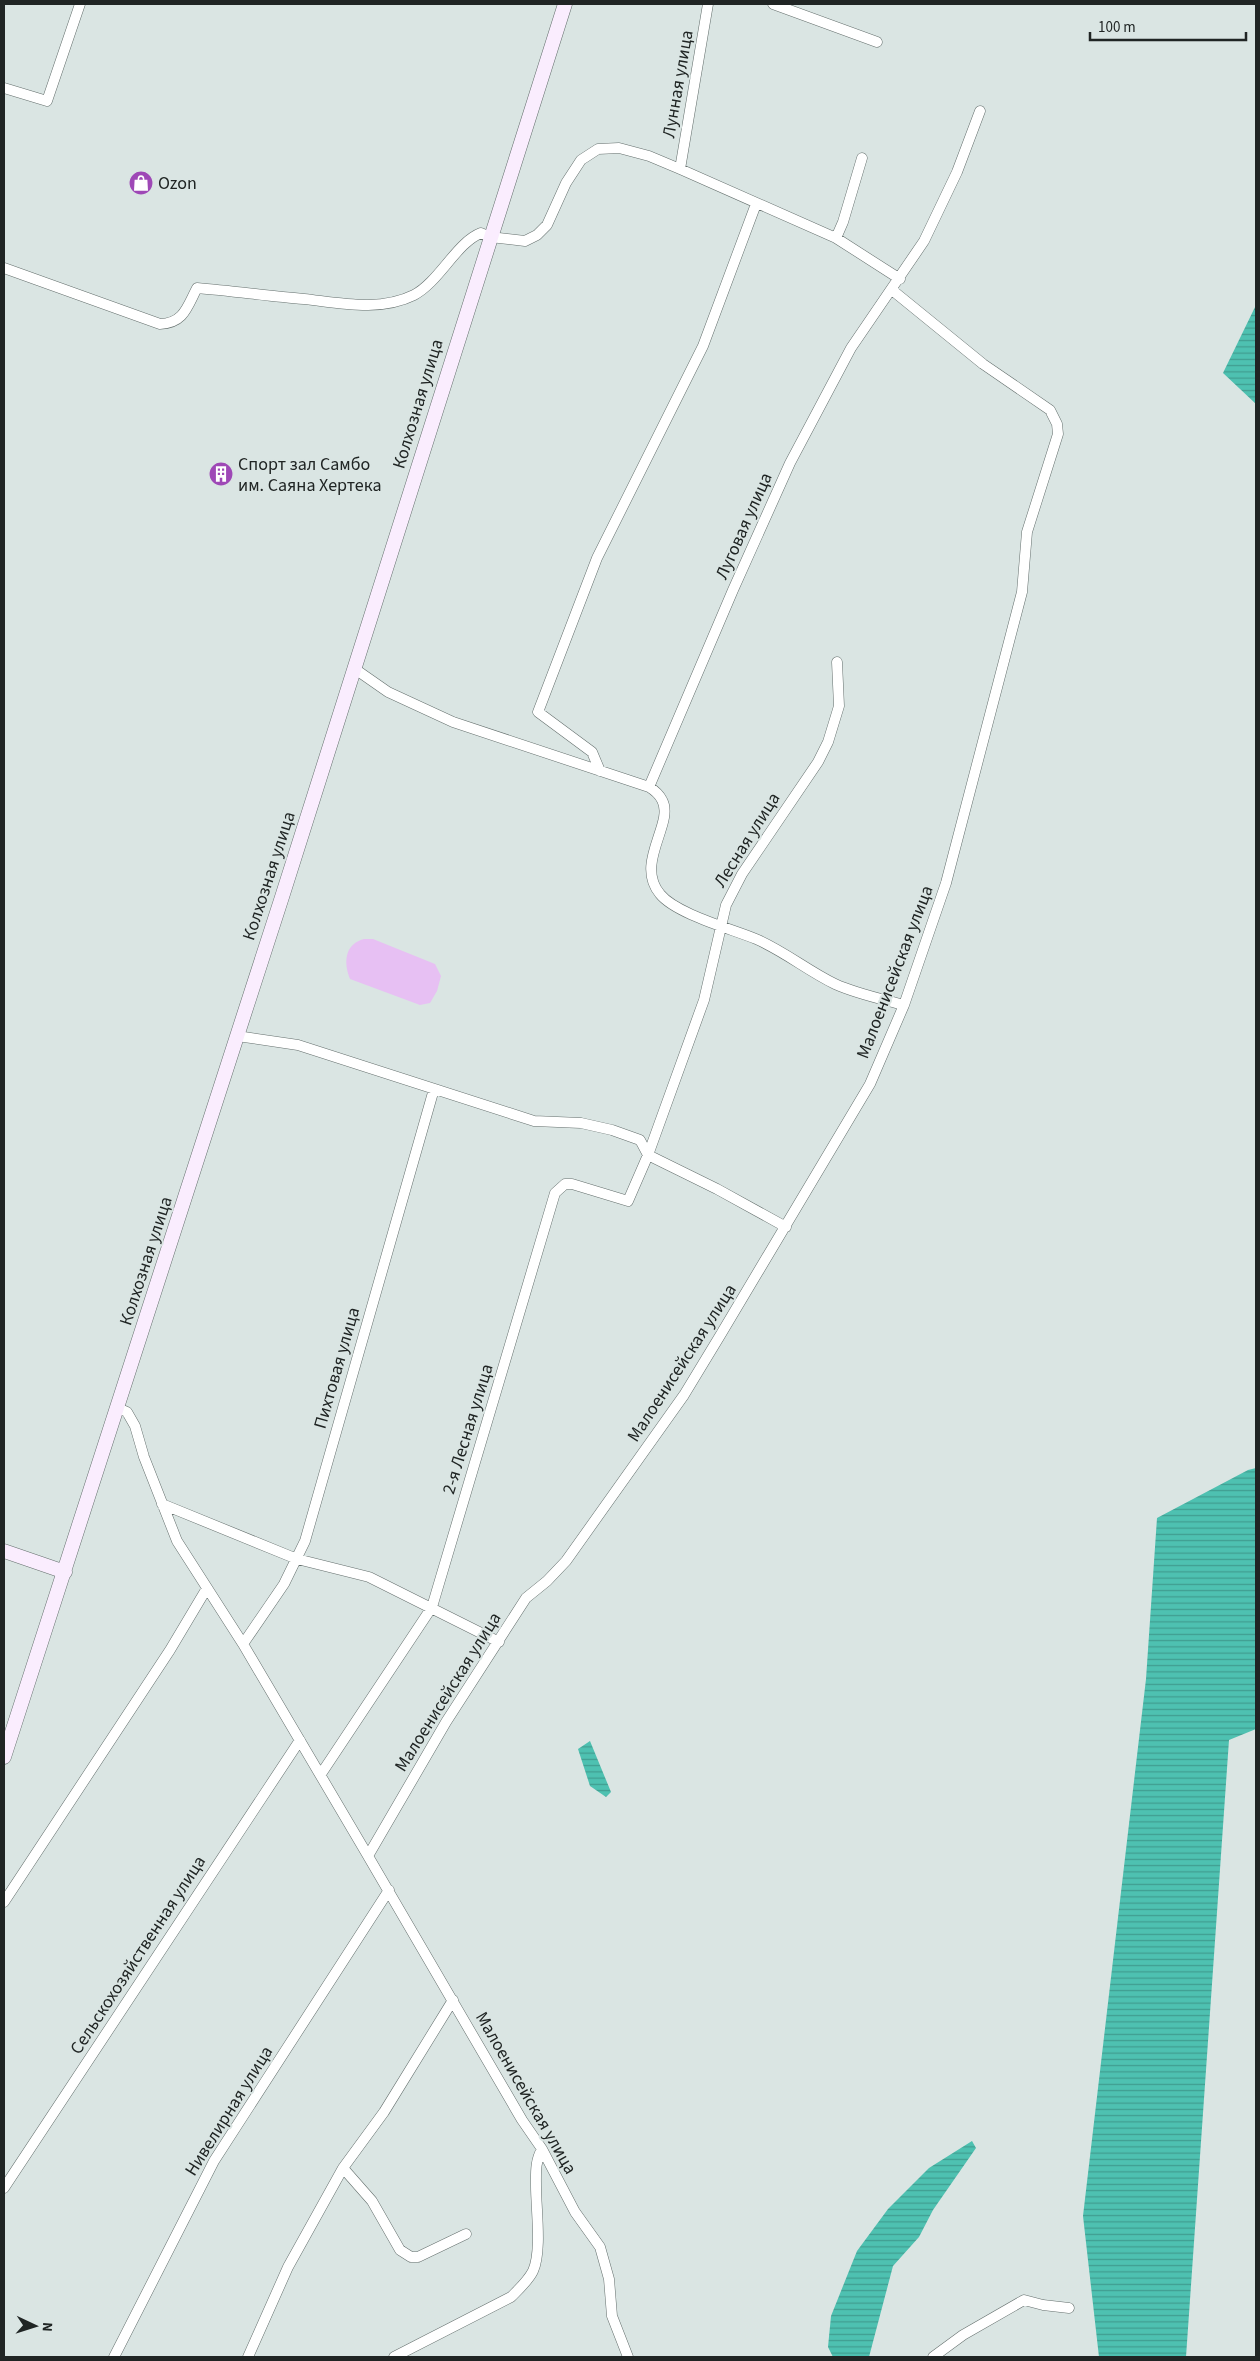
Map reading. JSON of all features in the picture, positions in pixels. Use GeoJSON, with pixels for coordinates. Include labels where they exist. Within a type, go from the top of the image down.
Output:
{"type":"FeatureCollection","features":[{"type":"Feature","properties":{"kind":"main road","name":"Колхозная улица"},"geometry":{"type":"LineString","coordinates":[[4,1757],[238,1036],[565,4]]}},
{"type":"Feature","properties":{"kind":"main road"},"geometry":{"type":"LineString","coordinates":[[4,1551],[65,1572]]}},
{"type":"Feature","properties":{"kind":"street"},"geometry":{"type":"LineString","coordinates":[[4,88],[47,102],[80,4]]}},
{"type":"Feature","properties":{"kind":"street","name":"Лунная улица"},"geometry":{"type":"LineString","coordinates":[[680,169],[708,4]]}},
{"type":"Feature","properties":{"kind":"street"},"geometry":{"type":"LineString","coordinates":[[773,4],[877,42]]}},
{"type":"Feature","properties":{"kind":"street","name":"Луговая улица"},"geometry":{"type":"LineString","coordinates":[[649,787],[733,590],[790,463],[851,348],[900,279],[924,241],[957,172],[980,111]]}},
{"type":"Feature","properties":{"kind":"street"},"geometry":{"type":"LineString","coordinates":[[4,268],[147,321],[160,324],[172,324],[180,318],[197,288],[355,305],[393,302],[415,294],[441,272],[473,236],[481,234],[490,237],[525,241],[537,235],[547,225],[566,183],[582,160],[598,149],[619,148],[649,156],[836,238],[900,279]]}},
{"type":"Feature","properties":{"kind":"street"},"geometry":{"type":"LineString","coordinates":[[836,238],[844,222],[862,158]]}},
{"type":"Feature","properties":{"kind":"street"},"geometry":{"type":"LineString","coordinates":[[600,771],[592,752],[538,712],[597,558],[703,346],[756,204]]}},
{"type":"Feature","properties":{"kind":"street","name":"Малоенисейская улица"},"geometry":{"type":"LineString","coordinates":[[628,2357],[612,2316],[609,2279],[600,2247],[575,2212],[542,2149],[522,2120],[368,1856],[446,1722],[526,1598],[547,1581],[566,1561],[684,1395],[786,1226],[870,1084],[904,1006],[946,883],[1013,632],[1022,592],[1027,532],[1056,446],[1058,434],[1057,424],[1050,410],[983,364],[892,290]]}},
{"type":"Feature","properties":{"kind":"street","name":"Лесная улица"},"geometry":{"type":"LineString","coordinates":[[648,1155],[704,1000],[719,927],[726,905],[742,874],[818,762],[828,742],[839,706],[837,662]]}},
{"type":"Feature","properties":{"kind":"street"},"geometry":{"type":"LineString","coordinates":[[355,669],[388,692],[453,722],[649,787],[663,800],[665,811],[651,862],[652,874],[660,895],[674,905],[719,927],[758,940],[836,984],[904,1006]]}},
{"type":"Feature","properties":{"kind":"street"},"geometry":{"type":"LineString","coordinates":[[238,1036],[298,1045],[534,1121],[581,1122],[612,1130],[640,1140],[648,1155],[718,1189],[786,1226]]}},
{"type":"Feature","properties":{"kind":"street","name":"Пихтовая улица"},"geometry":{"type":"LineString","coordinates":[[243,1644],[284,1584],[298,1559],[434,1089]]}},
{"type":"Feature","properties":{"kind":"street","name":"2-я Лесная улица"},"geometry":{"type":"LineString","coordinates":[[321,1774],[432,1607],[555,1193],[565,1184],[572,1184],[628,1201],[648,1155]]}},
{"type":"Feature","properties":{"kind":"street"},"geometry":{"type":"LineString","coordinates":[[118,1408],[127,1412],[135,1426],[144,1457],[177,1541],[243,1644],[368,1856]]}},
{"type":"Feature","properties":{"kind":"street"},"geometry":{"type":"LineString","coordinates":[[162,1504],[298,1559],[369,1577],[499,1642]]}},
{"type":"Feature","properties":{"kind":"street"},"geometry":{"type":"LineString","coordinates":[[4,1902],[170,1650],[207,1588]]}},
{"type":"Feature","properties":{"kind":"street","name":"Сельскохозяйственная улица"},"geometry":{"type":"LineString","coordinates":[[4,2188],[300,1740]]}},
{"type":"Feature","properties":{"kind":"street","name":"Нивелирная улица"},"geometry":{"type":"LineString","coordinates":[[114,2357],[214,2161],[388,1890]]}},
{"type":"Feature","properties":{"kind":"street"},"geometry":{"type":"LineString","coordinates":[[248,2357],[288,2267],[343,2168],[384,2112],[453,2000]]}},
{"type":"Feature","properties":{"kind":"street"},"geometry":{"type":"LineString","coordinates":[[394,2357],[511,2297],[534,2270],[537,2254],[536,2172],[537,2157],[542,2149]]}},
{"type":"Feature","properties":{"kind":"street"},"geometry":{"type":"LineString","coordinates":[[343,2168],[372,2201],[400,2250],[405,2254],[418,2257],[466,2234]]}},
{"type":"Feature","properties":{"kind":"street"},"geometry":{"type":"LineString","coordinates":[[933,2357],[963,2334],[1024,2300],[1043,2305],[1068,2308]]}},
{"type":"Feature","properties":{"kind":"shaded area"},"geometry":{"type":"Polygon","coordinates":[[[1256,305],[1256,404],[1223,373],[1256,305]]]}},
{"type":"Feature","properties":{"kind":"shaded area"},"geometry":{"type":"Polygon","coordinates":[[[364,939],[373,939],[435,964],[441,976],[437,991],[430,1003],[420,1005],[350,979],[346,960],[347,954],[353,945],[364,939]]]}},
{"type":"Feature","properties":{"kind":"shaded area"},"geometry":{"type":"Polygon","coordinates":[[[1256,1468],[1256,1729],[1229,1740],[1186,2357],[1099,2357],[1083,2216],[1146,1679],[1157,1518],[1248,1470],[1256,1468]]]}},
{"type":"Feature","properties":{"kind":"shaded area"},"geometry":{"type":"Polygon","coordinates":[[[590,1741],[611,1792],[606,1797],[590,1786],[578,1749],[590,1741]]]}},
{"type":"Feature","properties":{"kind":"shaded area"},"geometry":{"type":"Polygon","coordinates":[[[972,2141],[976,2148],[933,2210],[919,2237],[893,2266],[869,2357],[833,2357],[828,2347],[831,2316],[857,2251],[888,2209],[929,2168],[972,2141]]]}},
{"type":"Feature","properties":{"kind":"place","name":"Ozon"},"geometry":{"type":"Point","coordinates":[141,183]}},
{"type":"Feature","properties":{"kind":"place","name":"Спорт зал Самбо им. Саяна Хертека"},"geometry":{"type":"Point","coordinates":[221,474]}}]}
